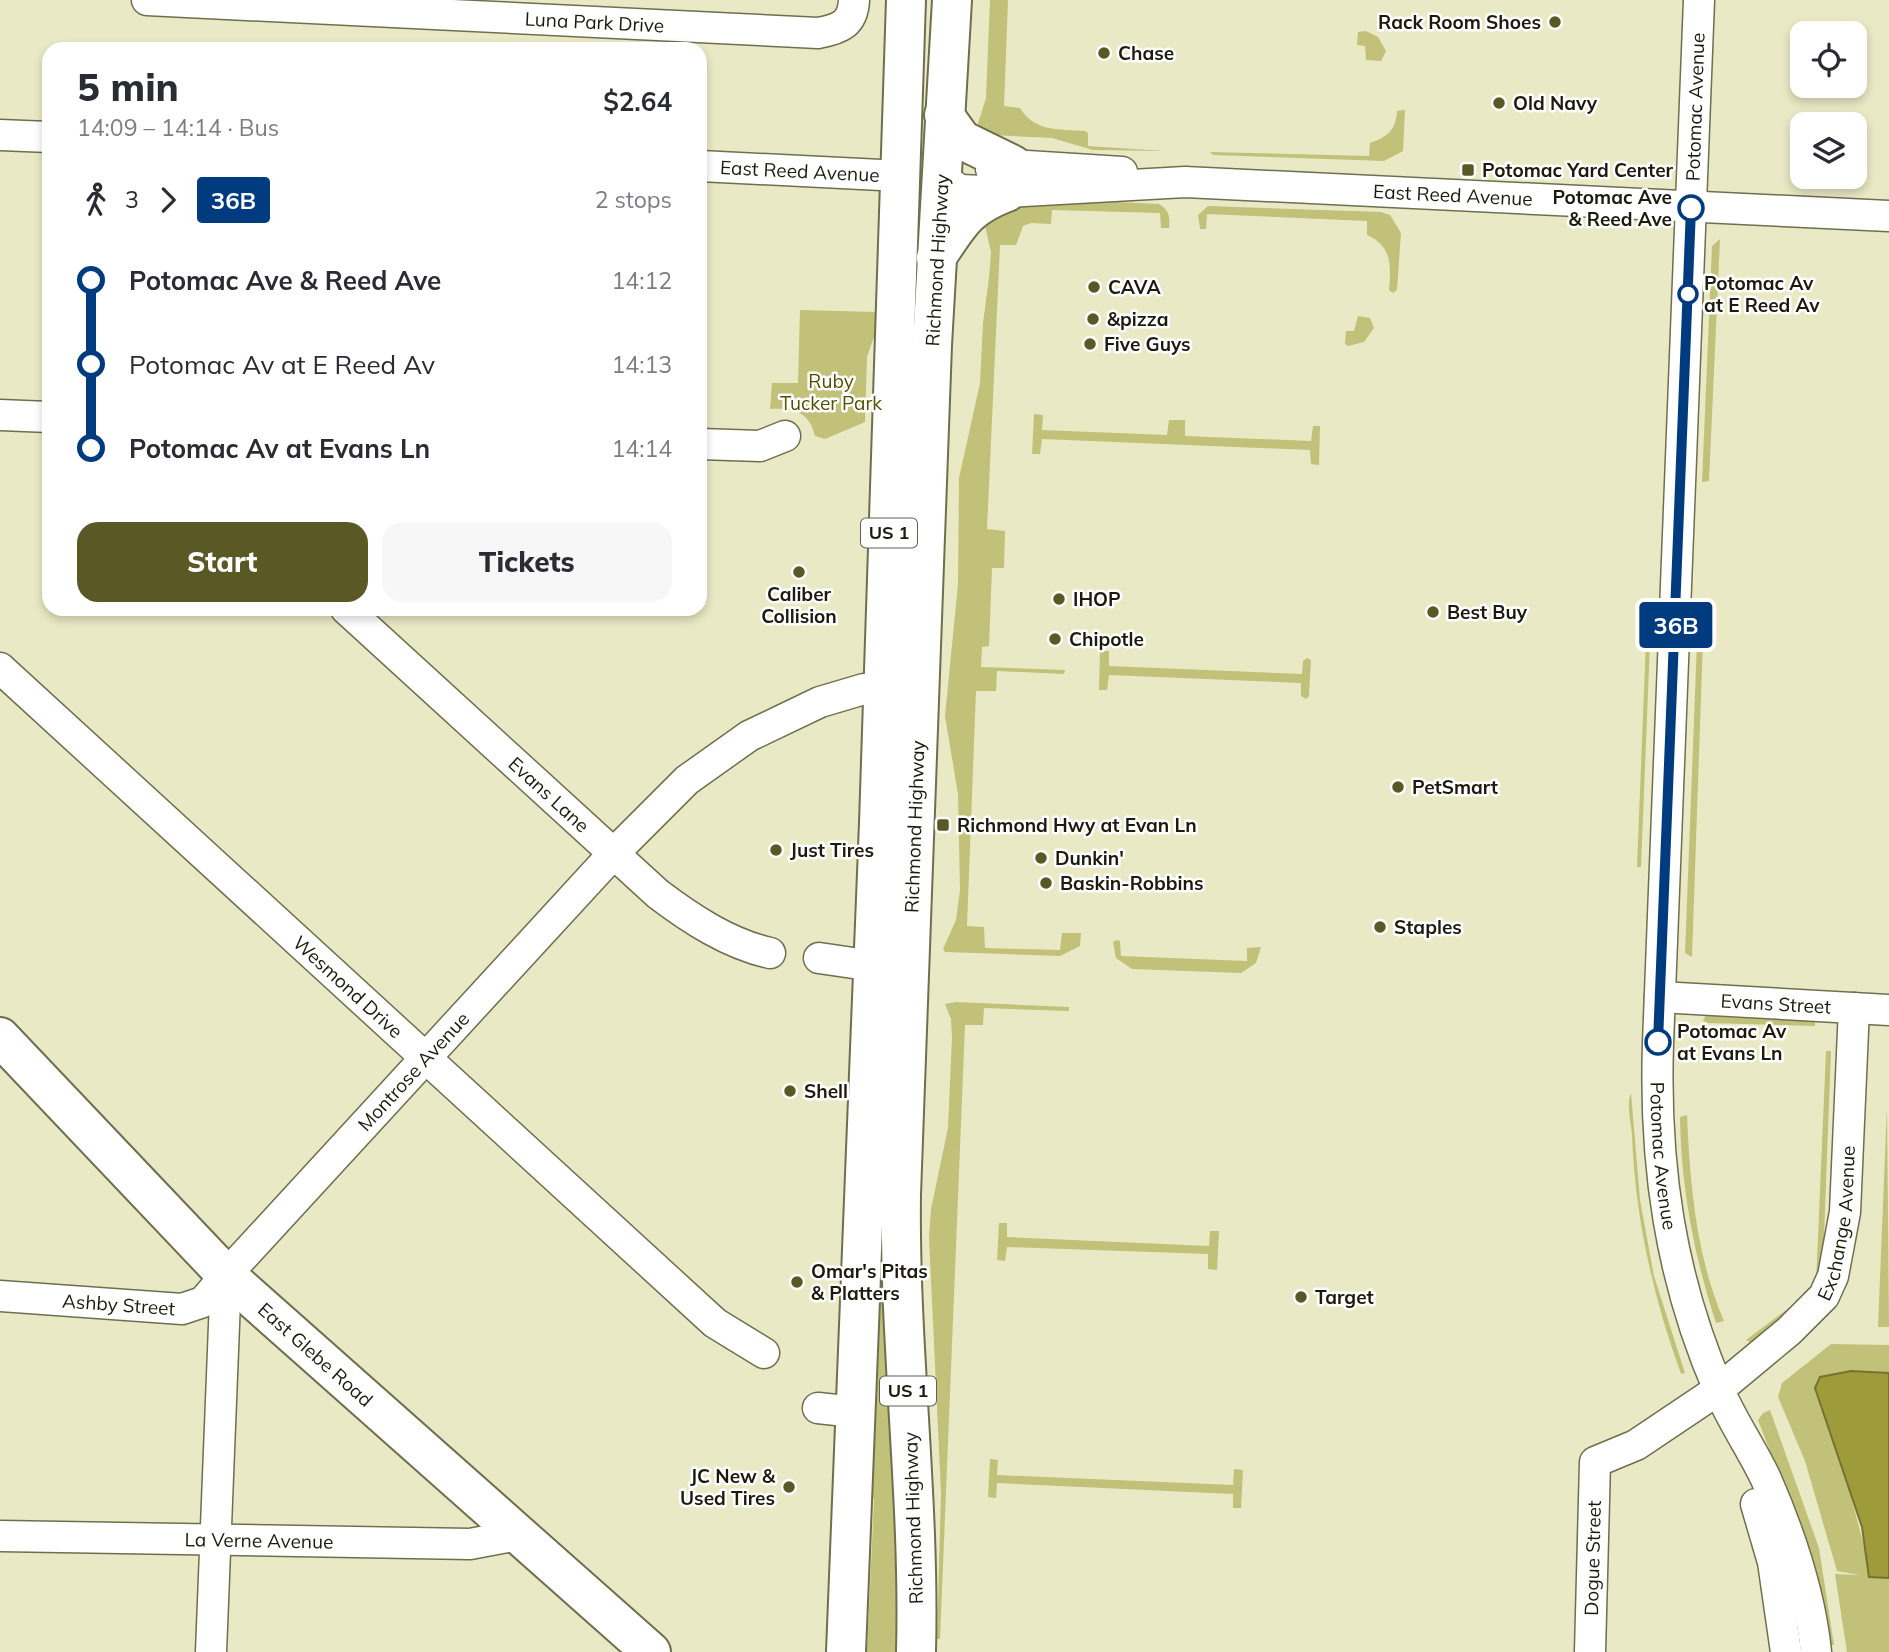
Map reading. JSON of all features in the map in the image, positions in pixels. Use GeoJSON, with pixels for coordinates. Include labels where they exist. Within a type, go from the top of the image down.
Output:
{"type":"FeatureCollection","features":[{"type":"Feature","properties":{"kind":"main road"},"geometry":{"type":"LineString","coordinates":[[906,0],[902,100],[927,167],[962,139],[1010,178],[969,211],[936,258]]}},
{"type":"Feature","properties":{"kind":"main road","name":"Richmond Highway"},"geometry":{"type":"LineString","coordinates":[[916,1652],[917,1520],[900,1254],[890,968],[927,167],[952,0]]}},
{"type":"Feature","properties":{"kind":"main road","name":"Richmond Highway"},"geometry":{"type":"LineString","coordinates":[[901,692],[936,258],[927,167]]}},
{"type":"Feature","properties":{"kind":"main road","name":"Richmond Highway"},"geometry":{"type":"LineString","coordinates":[[846,1652],[837,1410],[890,968]]}},
{"type":"Feature","properties":{"kind":"main road","name":"East Glebe Road"},"geometry":{"type":"LineString","coordinates":[[0,1037],[226,1275],[650,1652]]}},
{"type":"Feature","properties":{"kind":"street","name":"Luna Park Drive"},"geometry":{"type":"LineString","coordinates":[[147,0],[818,33],[847,23],[852,17],[854,0]]}},
{"type":"Feature","properties":{"kind":"street","name":"Potomac Avenue"},"geometry":{"type":"LineString","coordinates":[[1699,0],[1657,1094],[1663,1196],[1686,1304],[1718,1390],[1765,1477],[1791,1544],[1809,1606],[1816,1652]]}},
{"type":"Feature","properties":{"kind":"street"},"geometry":{"type":"LineString","coordinates":[[0,135],[42,137]]}},
{"type":"Feature","properties":{"kind":"street","name":"East Reed Avenue"},"geometry":{"type":"LineString","coordinates":[[707,166],[927,167],[960,190],[1010,178],[1185,182],[1889,216]]}},
{"type":"Feature","properties":{"kind":"street"},"geometry":{"type":"LineString","coordinates":[[0,415],[42,418]]}},
{"type":"Feature","properties":{"kind":"street"},"geometry":{"type":"LineString","coordinates":[[707,444],[760,446],[785,436]]}},
{"type":"Feature","properties":{"kind":"street","name":"Evans Lane"},"geometry":{"type":"LineString","coordinates":[[354,616],[614,853],[691,919],[755,950],[770,953]]}},
{"type":"Feature","properties":{"kind":"street","name":"Wesmond Drive"},"geometry":{"type":"LineString","coordinates":[[0,668],[715,1323],[764,1353]]}},
{"type":"Feature","properties":{"kind":"street","name":"Montrose Avenue"},"geometry":{"type":"LineString","coordinates":[[226,1275],[614,853],[680,786],[736,744],[778,720],[820,702],[864,689],[901,692]]}},
{"type":"Feature","properties":{"kind":"street"},"geometry":{"type":"LineString","coordinates":[[818,958],[890,968]]}},
{"type":"Feature","properties":{"kind":"street","name":"Evans Street"},"geometry":{"type":"LineString","coordinates":[[1660,997],[1889,1010]]}},
{"type":"Feature","properties":{"kind":"street","name":"Exchange Avenue"},"geometry":{"type":"LineString","coordinates":[[1594,1462],[1636,1445],[1718,1390],[1807,1314],[1824,1296],[1833,1276],[1845,1212],[1854,1008]]}},
{"type":"Feature","properties":{"kind":"street"},"geometry":{"type":"LineString","coordinates":[[211,1652],[226,1275]]}},
{"type":"Feature","properties":{"kind":"street","name":"Ashby Street"},"geometry":{"type":"LineString","coordinates":[[0,1296],[182,1308],[203,1302],[226,1275]]}},
{"type":"Feature","properties":{"kind":"street","name":"Potomac Avenue"},"geometry":{"type":"LineString","coordinates":[[1733,1419],[1769,1543],[1786,1652]]}},
{"type":"Feature","properties":{"kind":"street","name":"Dogue Street"},"geometry":{"type":"LineString","coordinates":[[1590,1652],[1594,1462]]}},
{"type":"Feature","properties":{"kind":"street","name":"La Verne Avenue"},"geometry":{"type":"LineString","coordinates":[[0,1536],[216,1537],[470,1544],[518,1535]]}},
{"type":"Feature","properties":{"kind":"green space"},"geometry":{"type":"Polygon","coordinates":[[[990,0],[1008,0],[1004,106],[1020,108],[1033,121],[1048,128],[1085,131],[1088,133],[1088,146],[1165,151],[1093,150],[1052,138],[991,135],[976,130],[986,98],[990,0]]]}},
{"type":"Feature","properties":{"kind":"green space"},"geometry":{"type":"Polygon","coordinates":[[[1366,31],[1378,37],[1386,51],[1381,61],[1366,60],[1365,46],[1357,45],[1358,32],[1366,31]]]}},
{"type":"Feature","properties":{"kind":"green space"},"geometry":{"type":"Polygon","coordinates":[[[1405,110],[1403,151],[1384,161],[1213,155],[1210,152],[1369,156],[1370,143],[1390,132],[1397,111],[1405,110]]]}},
{"type":"Feature","properties":{"kind":"green space"},"geometry":{"type":"Polygon","coordinates":[[[1097,201],[1159,204],[1168,214],[1169,228],[1161,228],[1160,213],[1052,210],[1051,224],[1031,223],[1023,226],[1016,245],[1000,245],[987,529],[1005,531],[1004,568],[992,568],[989,646],[982,647],[981,667],[1065,670],[1064,674],[997,671],[996,691],[976,691],[967,926],[984,927],[985,948],[1060,950],[1062,933],[1081,933],[1080,946],[1060,956],[945,952],[943,949],[956,920],[960,890],[958,794],[945,716],[958,584],[959,478],[980,383],[991,252],[982,213],[1000,206],[1097,201]]]}},
{"type":"Feature","properties":{"kind":"green space"},"geometry":{"type":"Polygon","coordinates":[[[1208,206],[1381,212],[1390,215],[1401,233],[1397,290],[1393,293],[1389,290],[1388,257],[1381,245],[1367,235],[1367,221],[1207,214],[1206,229],[1200,229],[1198,215],[1208,206]]]}},
{"type":"Feature","properties":{"kind":"green space"},"geometry":{"type":"Polygon","coordinates":[[[1720,239],[1709,481],[1702,482],[1712,246],[1720,239]]]}},
{"type":"Feature","properties":{"kind":"green space","name":"Ruby Tucker Park"},"geometry":{"type":"Polygon","coordinates":[[[800,310],[877,312],[878,325],[867,357],[865,422],[825,439],[815,436],[809,421],[799,413],[786,409],[770,409],[772,383],[798,383],[800,310]]]}},
{"type":"Feature","properties":{"kind":"green space"},"geometry":{"type":"Polygon","coordinates":[[[1358,316],[1370,318],[1374,328],[1364,342],[1348,346],[1345,344],[1346,331],[1354,331],[1358,316]]]}},
{"type":"Feature","properties":{"kind":"green space"},"geometry":{"type":"Polygon","coordinates":[[[1034,414],[1043,415],[1042,430],[1167,435],[1169,420],[1185,420],[1185,436],[1311,441],[1313,426],[1320,426],[1319,465],[1311,464],[1310,450],[1042,439],[1040,454],[1032,454],[1034,414]]]}},
{"type":"Feature","properties":{"kind":"green space"},"geometry":{"type":"Polygon","coordinates":[[[1703,639],[1692,957],[1685,953],[1697,642],[1703,639]]]}},
{"type":"Feature","properties":{"kind":"green space"},"geometry":{"type":"Polygon","coordinates":[[[1646,641],[1650,642],[1641,867],[1637,867],[1646,641]]]}},
{"type":"Feature","properties":{"kind":"green space"},"geometry":{"type":"Polygon","coordinates":[[[1100,651],[1109,651],[1109,666],[1302,674],[1303,661],[1307,658],[1311,660],[1309,696],[1306,699],[1301,696],[1301,683],[1109,675],[1107,690],[1099,690],[1100,651]]]}},
{"type":"Feature","properties":{"kind":"green space"},"geometry":{"type":"Polygon","coordinates":[[[1120,941],[1121,956],[1247,961],[1247,948],[1261,947],[1256,963],[1241,973],[1132,969],[1116,958],[1113,942],[1120,941]]]}},
{"type":"Feature","properties":{"kind":"green space"},"geometry":{"type":"Polygon","coordinates":[[[956,1002],[1069,1007],[1069,1011],[984,1008],[983,1025],[965,1025],[940,1639],[937,1639],[941,1493],[929,1237],[931,1209],[948,1128],[952,1037],[951,1019],[945,1004],[956,1002]]]}},
{"type":"Feature","properties":{"kind":"green space"},"geometry":{"type":"Polygon","coordinates":[[[1708,1010],[1718,1016],[1815,1019],[1815,1026],[1708,1023],[1703,1021],[1708,1010]]]}},
{"type":"Feature","properties":{"kind":"green space"},"geometry":{"type":"Polygon","coordinates":[[[1826,1051],[1831,1051],[1823,1262],[1814,1292],[1754,1344],[1746,1340],[1798,1301],[1816,1283],[1826,1051]]]}},
{"type":"Feature","properties":{"kind":"green space"},"geometry":{"type":"Polygon","coordinates":[[[880,1055],[905,1652],[867,1652],[874,1500],[864,1472],[880,1055]]]}},
{"type":"Feature","properties":{"kind":"green space"},"geometry":{"type":"Polygon","coordinates":[[[1631,1093],[1640,1200],[1654,1276],[1685,1373],[1681,1374],[1662,1316],[1641,1226],[1629,1113],[1631,1093]]]}},
{"type":"Feature","properties":{"kind":"green space"},"geometry":{"type":"Polygon","coordinates":[[[1887,1106],[1889,1327],[1878,1327],[1887,1106]]]}},
{"type":"Feature","properties":{"kind":"green space"},"geometry":{"type":"Polygon","coordinates":[[[1687,1115],[1696,1220],[1707,1271],[1724,1321],[1716,1323],[1695,1247],[1686,1195],[1680,1117],[1687,1115]]]}},
{"type":"Feature","properties":{"kind":"green space"},"geometry":{"type":"Polygon","coordinates":[[[999,1223],[1007,1223],[1007,1237],[1209,1246],[1210,1231],[1219,1231],[1217,1270],[1208,1269],[1208,1254],[1007,1247],[1005,1261],[997,1260],[999,1223]]]}},
{"type":"Feature","properties":{"kind":"green space"},"geometry":{"type":"Polygon","coordinates":[[[1831,1344],[1889,1345],[1889,1373],[1851,1371],[1820,1377],[1872,1577],[1889,1578],[1889,1652],[1847,1652],[1835,1574],[1860,1575],[1837,1571],[1805,1461],[1778,1397],[1782,1383],[1831,1344]]]}},
{"type":"Feature","properties":{"kind":"green space"},"geometry":{"type":"Polygon","coordinates":[[[1770,1410],[1819,1548],[1834,1645],[1830,1645],[1804,1539],[1758,1420],[1763,1413],[1770,1410]]]}},
{"type":"Feature","properties":{"kind":"green space"},"geometry":{"type":"Polygon","coordinates":[[[990,1459],[998,1460],[997,1475],[1233,1485],[1234,1469],[1243,1470],[1241,1508],[1233,1508],[1233,1494],[997,1483],[996,1498],[988,1497],[990,1459]]]}},
{"type":"Feature","properties":{"kind":"shaded area"},"geometry":{"type":"Polygon","coordinates":[[[1851,1371],[1889,1373],[1889,1578],[1869,1577],[1862,1527],[1815,1388],[1820,1377],[1851,1371]]]}},
{"type":"Feature","properties":{"kind":"bus line","name":"36B"},"geometry":{"type":"LineString","coordinates":[[1658,1042],[1691,208]]}},
{"type":"Feature","properties":{"kind":"place","name":"Rack Room Shoes"},"geometry":{"type":"Point","coordinates":[1555,22]}},
{"type":"Feature","properties":{"kind":"place","name":"Chase"},"geometry":{"type":"Point","coordinates":[1104,53]}},
{"type":"Feature","properties":{"kind":"place","name":"Old Navy"},"geometry":{"type":"Point","coordinates":[1499,103]}},
{"type":"Feature","properties":{"kind":"place","name":"Potomac Yard Center"},"geometry":{"type":"Point","coordinates":[1468,170]}},
{"type":"Feature","properties":{"kind":"place","name":"Potomac Ave & Reed Ave"},"geometry":{"type":"Point","coordinates":[1691,208]}},
{"type":"Feature","properties":{"kind":"place","name":"CAVA"},"geometry":{"type":"Point","coordinates":[1094,287]}},
{"type":"Feature","properties":{"kind":"place","name":"Potomac Av at E Reed Av"},"geometry":{"type":"Point","coordinates":[1688,294]}},
{"type":"Feature","properties":{"kind":"place","name":"&pizza"},"geometry":{"type":"Point","coordinates":[1093,319]}},
{"type":"Feature","properties":{"kind":"place","name":"Five Guys"},"geometry":{"type":"Point","coordinates":[1090,344]}},
{"type":"Feature","properties":{"kind":"place","name":"Caliber Collision"},"geometry":{"type":"Point","coordinates":[799,572]}},
{"type":"Feature","properties":{"kind":"place","name":"IHOP"},"geometry":{"type":"Point","coordinates":[1059,599]}},
{"type":"Feature","properties":{"kind":"place","name":"Best Buy"},"geometry":{"type":"Point","coordinates":[1433,612]}},
{"type":"Feature","properties":{"kind":"place","name":"Chipotle"},"geometry":{"type":"Point","coordinates":[1055,639]}},
{"type":"Feature","properties":{"kind":"place","name":"PetSmart"},"geometry":{"type":"Point","coordinates":[1398,787]}},
{"type":"Feature","properties":{"kind":"place","name":"Richmond Hwy at Evan Ln"},"geometry":{"type":"Point","coordinates":[943,825]}},
{"type":"Feature","properties":{"kind":"place","name":"Just Tires"},"geometry":{"type":"Point","coordinates":[776,850]}},
{"type":"Feature","properties":{"kind":"place","name":"Dunkin'"},"geometry":{"type":"Point","coordinates":[1041,858]}},
{"type":"Feature","properties":{"kind":"place","name":"Baskin-Robbins"},"geometry":{"type":"Point","coordinates":[1046,883]}},
{"type":"Feature","properties":{"kind":"place","name":"Staples"},"geometry":{"type":"Point","coordinates":[1380,927]}},
{"type":"Feature","properties":{"kind":"place","name":"Potomac Av at Evans Ln"},"geometry":{"type":"Point","coordinates":[1658,1042]}},
{"type":"Feature","properties":{"kind":"place","name":"Shell"},"geometry":{"type":"Point","coordinates":[790,1091]}},
{"type":"Feature","properties":{"kind":"place","name":"Omar's Pitas & Platters"},"geometry":{"type":"Point","coordinates":[797,1282]}},
{"type":"Feature","properties":{"kind":"place","name":"Target"},"geometry":{"type":"Point","coordinates":[1301,1297]}},
{"type":"Feature","properties":{"kind":"place","name":"JC New & Used Tires"},"geometry":{"type":"Point","coordinates":[789,1487]}}]}
